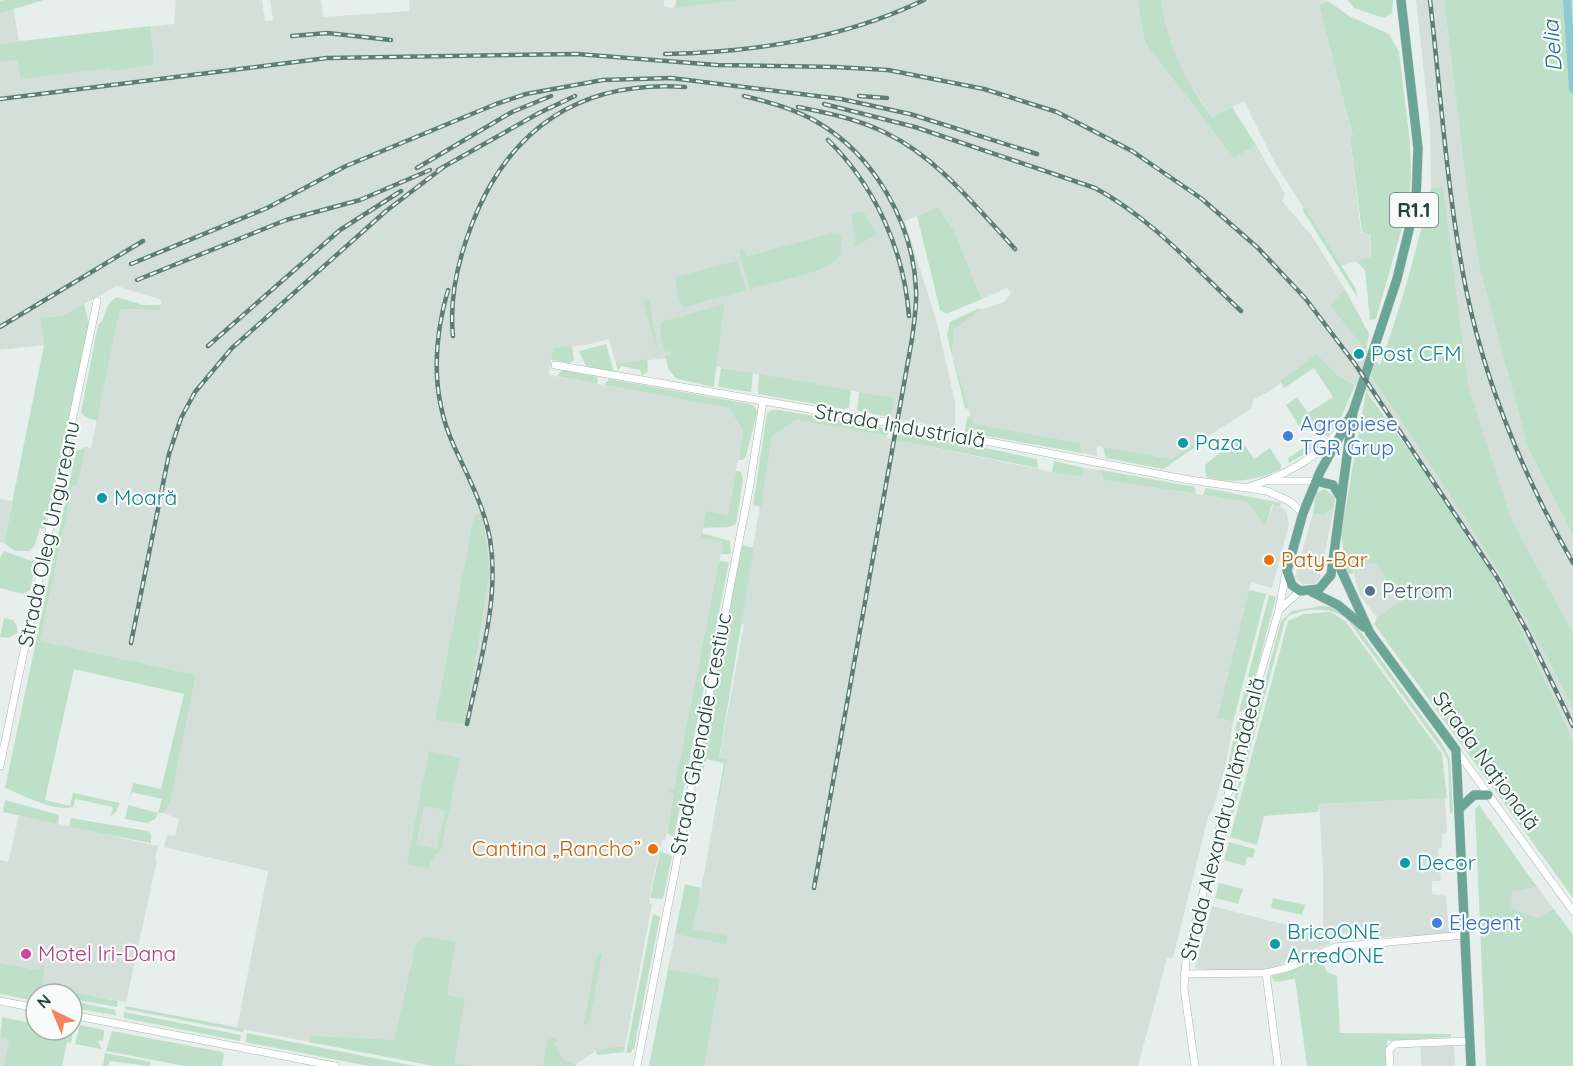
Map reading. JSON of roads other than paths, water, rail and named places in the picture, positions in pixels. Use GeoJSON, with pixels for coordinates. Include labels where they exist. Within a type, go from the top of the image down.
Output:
{"type":"FeatureCollection","features":[{"type":"Feature","properties":{"kind":"main road","name":"Strada Națională"},"geometry":{"type":"LineString","coordinates":[[1287,571],[1303,513],[1316,481],[1353,412],[1394,289],[1416,201],[1418,148],[1401,0]]}},
{"type":"Feature","properties":{"kind":"main road","name":"Strada Națională"},"geometry":{"type":"LineString","coordinates":[[1312,592],[1319,589],[1332,575],[1353,412]]}},
{"type":"Feature","properties":{"kind":"main road"},"geometry":{"type":"LineString","coordinates":[[1316,481],[1333,485],[1341,498]]}},
{"type":"Feature","properties":{"kind":"main road","name":"Strada Națională"},"geometry":{"type":"LineString","coordinates":[[1334,553],[1341,575],[1370,633],[1456,750]]}},
{"type":"Feature","properties":{"kind":"main road"},"geometry":{"type":"LineString","coordinates":[[1287,571],[1292,585],[1300,591]]}},
{"type":"Feature","properties":{"kind":"main road","name":"Strada Națională"},"geometry":{"type":"LineString","coordinates":[[1300,591],[1312,592],[1338,605],[1370,633]]}},
{"type":"Feature","properties":{"kind":"main road"},"geometry":{"type":"LineString","coordinates":[[1456,750],[1471,1066]]}},
{"type":"Feature","properties":{"kind":"main road"},"geometry":{"type":"LineString","coordinates":[[1460,808],[1474,795],[1488,795]]}},
{"type":"Feature","properties":{"kind":"street","name":"Strada Oleg Ungureanu"},"geometry":{"type":"LineString","coordinates":[[0,766],[97,301]]}},
{"type":"Feature","properties":{"kind":"street","name":"Strada Industrială"},"geometry":{"type":"LineString","coordinates":[[555,365],[896,424],[1184,479],[1245,487],[1279,496],[1303,513]]}},
{"type":"Feature","properties":{"kind":"street","name":"Strada Ghenadie Crestiuc"},"geometry":{"type":"LineString","coordinates":[[637,1066],[749,490],[763,402]]}},
{"type":"Feature","properties":{"kind":"street","name":"Strada Industrială"},"geometry":{"type":"LineString","coordinates":[[1269,481],[1316,453],[1335,435],[1353,412]]}},
{"type":"Feature","properties":{"kind":"street","name":"Strada Industrială"},"geometry":{"type":"LineString","coordinates":[[1245,487],[1269,481],[1316,481]]}},
{"type":"Feature","properties":{"kind":"street","name":"Strada Alexandru Plămădeală"},"geometry":{"type":"LineString","coordinates":[[1195,1066],[1184,974],[1248,716],[1279,610],[1287,571]]}},
{"type":"Feature","properties":{"kind":"street"},"geometry":{"type":"LineString","coordinates":[[1279,610],[1300,591]]}},
{"type":"Feature","properties":{"kind":"street","name":"Strada Națională"},"geometry":{"type":"LineString","coordinates":[[1456,750],[1573,911]]}},
{"type":"Feature","properties":{"kind":"street"},"geometry":{"type":"LineString","coordinates":[[1184,974],[1266,973],[1290,967],[1335,947],[1466,935]]}},
{"type":"Feature","properties":{"kind":"street"},"geometry":{"type":"LineString","coordinates":[[1266,973],[1278,1066]]}},
{"type":"Feature","properties":{"kind":"street"},"geometry":{"type":"LineString","coordinates":[[0,1001],[24,1006]]}},
{"type":"Feature","properties":{"kind":"street"},"geometry":{"type":"LineString","coordinates":[[84,1017],[335,1066]]}},
{"type":"Feature","properties":{"kind":"street"},"geometry":{"type":"LineString","coordinates":[[1390,1066],[1389,1050],[1395,1044],[1470,1041]]}},
{"type":"Feature","properties":{"kind":"waterway","name":"Delia"},"geometry":{"type":"LineString","coordinates":[[1567,0],[1573,89]]}},
{"type":"Feature","properties":{"kind":"railway"},"geometry":{"type":"LineString","coordinates":[[665,54],[732,50],[798,41],[862,25],[924,0]]}},
{"type":"Feature","properties":{"kind":"railway"},"geometry":{"type":"LineString","coordinates":[[1430,0],[1454,217],[1474,325],[1496,396],[1523,464],[1538,498],[1573,563]]}},
{"type":"Feature","properties":{"kind":"railway"},"geometry":{"type":"LineString","coordinates":[[292,36],[327,33],[391,40]]}},
{"type":"Feature","properties":{"kind":"railway"},"geometry":{"type":"LineString","coordinates":[[0,99],[327,58],[577,54],[717,65],[888,70],[984,89],[1057,112],[1132,151],[1202,199],[1258,248],[1305,298],[1355,364],[1498,579],[1528,633],[1573,726]]}},
{"type":"Feature","properties":{"kind":"railway"},"geometry":{"type":"LineString","coordinates":[[131,264],[267,208],[346,166],[496,104],[526,94],[603,80],[671,78],[841,99],[910,114],[1037,154]]}},
{"type":"Feature","properties":{"kind":"railway"},"geometry":{"type":"LineString","coordinates":[[453,336],[452,308],[456,279],[472,224],[488,190],[506,161],[528,137],[553,117],[582,102],[613,92],[648,87],[685,87]]}},
{"type":"Feature","properties":{"kind":"railway"},"geometry":{"type":"LineString","coordinates":[[417,168],[512,112],[551,96]]}},
{"type":"Feature","properties":{"kind":"railway"},"geometry":{"type":"LineString","coordinates":[[438,170],[539,113],[575,96]]}},
{"type":"Feature","properties":{"kind":"railway"},"geometry":{"type":"LineString","coordinates":[[744,96],[782,106],[809,117],[837,136],[873,172],[887,193],[907,240],[916,289],[912,339],[814,888]]}},
{"type":"Feature","properties":{"kind":"railway"},"geometry":{"type":"LineString","coordinates":[[859,96],[887,98]]}},
{"type":"Feature","properties":{"kind":"railway"},"geometry":{"type":"LineString","coordinates":[[824,104],[915,127],[1095,188],[1154,229],[1241,311]]}},
{"type":"Feature","properties":{"kind":"railway"},"geometry":{"type":"LineString","coordinates":[[798,107],[854,120],[905,143],[923,156],[971,200],[1015,249]]}},
{"type":"Feature","properties":{"kind":"railway"},"geometry":{"type":"LineString","coordinates":[[828,140],[860,178],[884,220],[901,267],[909,316]]}},
{"type":"Feature","properties":{"kind":"railway"},"geometry":{"type":"LineString","coordinates":[[131,643],[169,454],[181,418],[195,392],[232,348],[386,211],[445,166]]}},
{"type":"Feature","properties":{"kind":"railway"},"geometry":{"type":"LineString","coordinates":[[137,280],[286,220],[360,200],[430,170]]}},
{"type":"Feature","properties":{"kind":"railway"},"geometry":{"type":"LineString","coordinates":[[208,346],[340,230],[401,191]]}},
{"type":"Feature","properties":{"kind":"railway"},"geometry":{"type":"LineString","coordinates":[[0,327],[143,241]]}},
{"type":"Feature","properties":{"kind":"railway"},"geometry":{"type":"LineString","coordinates":[[448,290],[437,349],[441,408],[454,446],[484,515],[490,539],[492,562],[487,632],[467,724]]}},
{"type":"Feature","properties":{"kind":"place","name":"Post CFM"},"geometry":{"type":"Point","coordinates":[1359,354]}},
{"type":"Feature","properties":{"kind":"place","name":"Agropiese TGR Grup"},"geometry":{"type":"Point","coordinates":[1288,436]}},
{"type":"Feature","properties":{"kind":"place","name":"Paza"},"geometry":{"type":"Point","coordinates":[1183,443]}},
{"type":"Feature","properties":{"kind":"place","name":"Moară"},"geometry":{"type":"Point","coordinates":[102,498]}},
{"type":"Feature","properties":{"kind":"place","name":"Paty-Bar"},"geometry":{"type":"Point","coordinates":[1269,560]}},
{"type":"Feature","properties":{"kind":"place","name":"Petrom"},"geometry":{"type":"Point","coordinates":[1370,591]}},
{"type":"Feature","properties":{"kind":"place","name":"Cantina „Rancho”"},"geometry":{"type":"Point","coordinates":[653,849]}},
{"type":"Feature","properties":{"kind":"place","name":"Decor"},"geometry":{"type":"Point","coordinates":[1405,863]}},
{"type":"Feature","properties":{"kind":"place","name":"Elegent"},"geometry":{"type":"Point","coordinates":[1437,923]}},
{"type":"Feature","properties":{"kind":"place","name":"BricoONE ArredONE"},"geometry":{"type":"Point","coordinates":[1275,944]}},
{"type":"Feature","properties":{"kind":"place","name":"Motel Iri-Dana"},"geometry":{"type":"Point","coordinates":[26,954]}}]}
